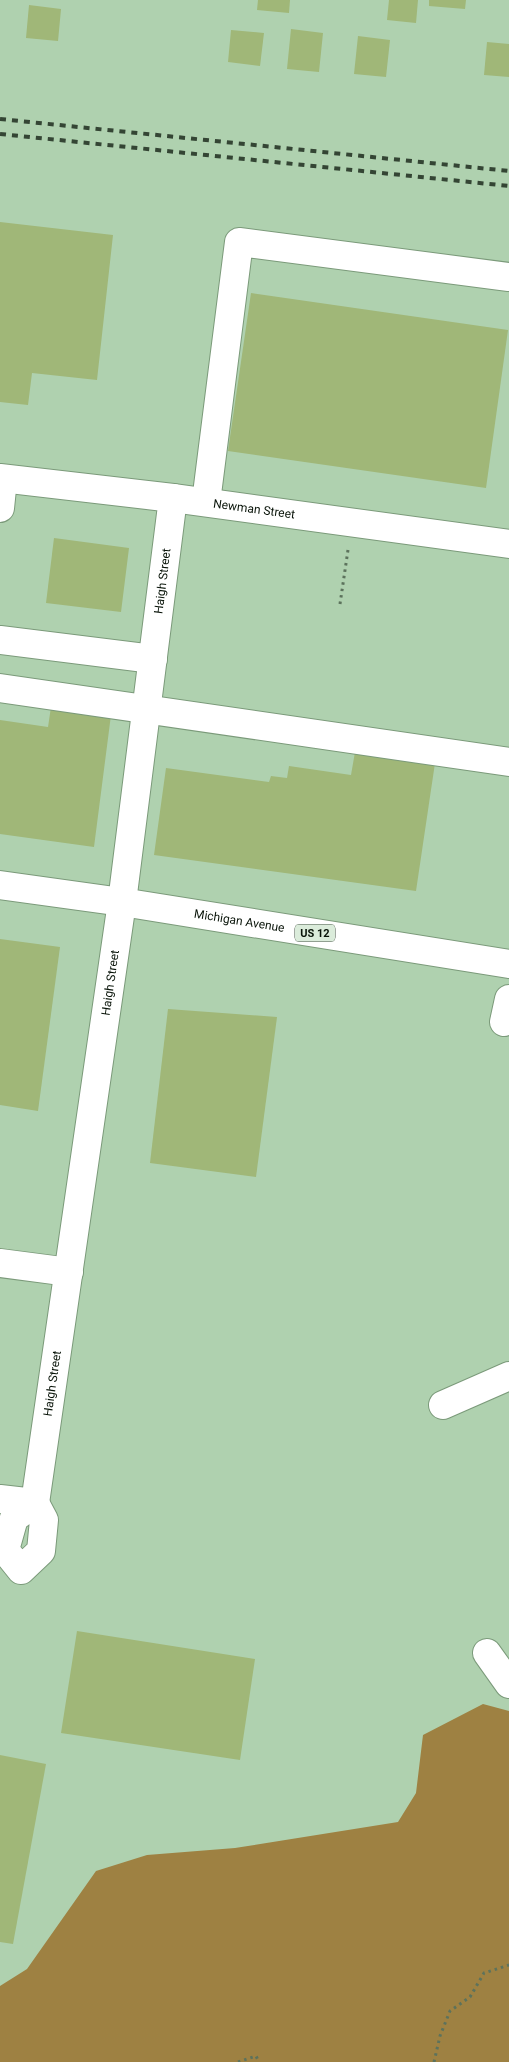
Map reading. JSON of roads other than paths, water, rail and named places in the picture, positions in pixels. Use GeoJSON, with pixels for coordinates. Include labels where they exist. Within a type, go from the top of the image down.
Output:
{"type":"FeatureCollection","features":[{"type":"Feature","properties":{"kind":"street"},"geometry":{"type":"LineString","coordinates":[[206,502],[239,242],[509,277]]}},
{"type":"Feature","properties":{"kind":"street"},"geometry":{"type":"LineString","coordinates":[[0,508],[1,478]]}},
{"type":"Feature","properties":{"kind":"street","name":"Newman Street"},"geometry":{"type":"LineString","coordinates":[[1,478],[206,502],[509,544]]}},
{"type":"Feature","properties":{"kind":"street","name":"Haigh Street"},"geometry":{"type":"LineString","coordinates":[[0,1499],[35,1503],[122,902],[173,498]]}},
{"type":"Feature","properties":{"kind":"street"},"geometry":{"type":"LineString","coordinates":[[0,640],[153,660]]}},
{"type":"Feature","properties":{"kind":"street"},"geometry":{"type":"LineString","coordinates":[[0,688],[509,762]]}},
{"type":"Feature","properties":{"kind":"street","name":"Michigan Avenue"},"geometry":{"type":"LineString","coordinates":[[0,885],[122,902],[509,964]]}},
{"type":"Feature","properties":{"kind":"street"},"geometry":{"type":"LineString","coordinates":[[0,1263],[69,1272]]}},
{"type":"Feature","properties":{"kind":"street"},"geometry":{"type":"LineString","coordinates":[[443,1405],[509,1376]]}},
{"type":"Feature","properties":{"kind":"street"},"geometry":{"type":"LineString","coordinates":[[487,1653],[509,1684]]}},
{"type":"Feature","properties":{"kind":"railway"},"geometry":{"type":"LineString","coordinates":[[0,119],[509,171]]}},
{"type":"Feature","properties":{"kind":"railway"},"geometry":{"type":"LineString","coordinates":[[0,134],[509,186]]}}]}
